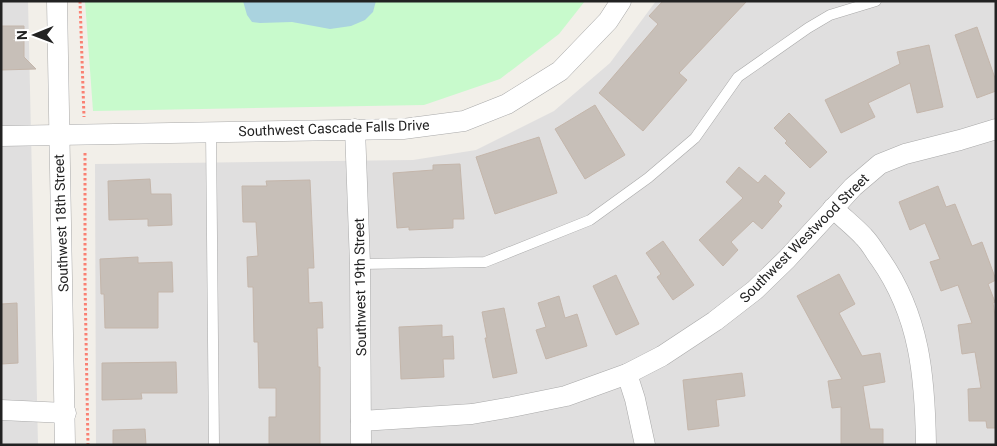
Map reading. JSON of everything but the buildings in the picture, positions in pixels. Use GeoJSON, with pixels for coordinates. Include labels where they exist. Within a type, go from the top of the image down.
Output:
{"type":"FeatureCollection","features":[{"type":"Feature","properties":{"kind":"street","name":"Southwest 18th Street"},"geometry":{"type":"LineString","coordinates":[[57,1],[58,134],[66,412],[65,445]]}},
{"type":"Feature","properties":{"kind":"street","name":"Southwest Cascade Falls Drive"},"geometry":{"type":"LineString","coordinates":[[1,136],[403,129],[464,121],[508,104],[560,71],[608,20],[621,1]]}},
{"type":"Feature","properties":{"kind":"street","name":"Southwest 19th Street"},"geometry":{"type":"LineString","coordinates":[[355,129],[360,264],[361,445]]}},
{"type":"Feature","properties":{"kind":"street","name":"Southwest Westwood Street"},"geometry":{"type":"LineString","coordinates":[[361,421],[472,414],[512,407],[566,396],[628,374],[662,356],[715,322],[748,296],[787,259],[854,187],[880,164],[905,154],[996,129]]}},
{"type":"Feature","properties":{"kind":"street"},"geometry":{"type":"LineString","coordinates":[[834,208],[865,238],[890,273],[905,303],[916,335],[922,367],[926,445]]}},
{"type":"Feature","properties":{"kind":"street"},"geometry":{"type":"LineString","coordinates":[[628,374],[645,445]]}},
{"type":"Feature","properties":{"kind":"street"},"geometry":{"type":"LineString","coordinates":[[1,410],[66,412]]}},
{"type":"Feature","properties":{"kind":"lane"},"geometry":{"type":"LineString","coordinates":[[360,264],[485,262],[590,220],[648,178],[695,138],[738,78],[808,28],[830,15],[876,1]]}},
{"type":"Feature","properties":{"kind":"lane"},"geometry":{"type":"LineString","coordinates":[[210,132],[214,445]]}},
{"type":"Feature","properties":{"kind":"path"},"geometry":{"type":"LineString","coordinates":[[80,1],[85,134],[88,445]]}},
{"type":"Feature","properties":{"kind":"shaded area"},"geometry":{"type":"Polygon","coordinates":[[[1,1],[28,1],[38,445],[1,445],[1,1]]]}},
{"type":"Feature","properties":{"kind":"shaded area"},"geometry":{"type":"Polygon","coordinates":[[[656,1],[996,1],[996,445],[96,445],[95,164],[413,160],[476,150],[554,111],[610,63],[656,1]]]}},
{"type":"Feature","properties":{"kind":"green space"},"geometry":{"type":"Polygon","coordinates":[[[85,1],[585,1],[559,34],[500,79],[424,105],[93,111],[85,1]]]}},
{"type":"Feature","properties":{"kind":"water"},"geometry":{"type":"Polygon","coordinates":[[[243,1],[376,1],[373,12],[365,20],[351,26],[330,29],[292,22],[252,22],[247,15],[243,1]]]}}]}
